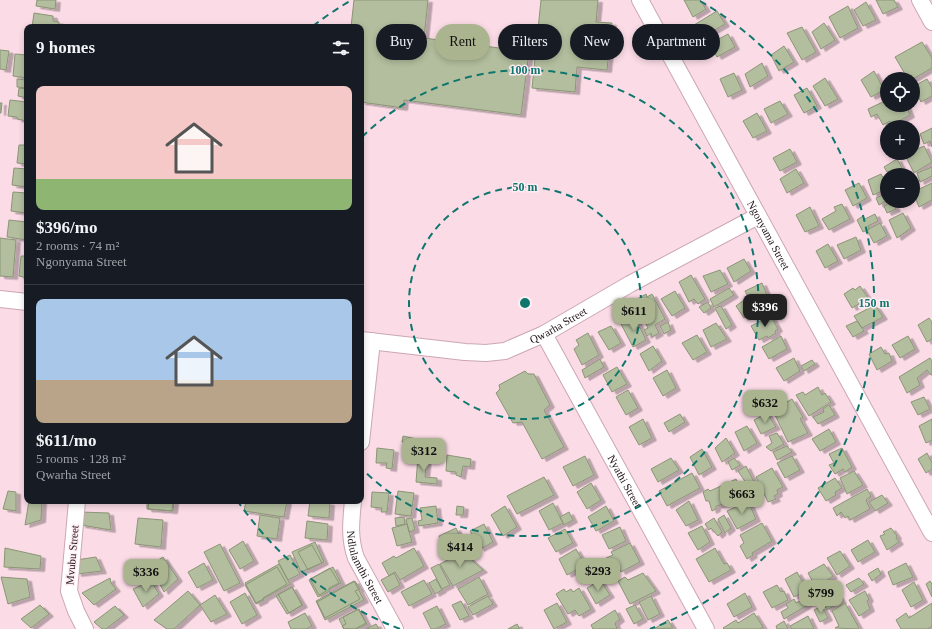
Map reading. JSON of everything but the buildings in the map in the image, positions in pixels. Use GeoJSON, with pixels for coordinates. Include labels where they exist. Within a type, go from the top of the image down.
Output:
{"type":"FeatureCollection","features":[{"type":"Feature","properties":{"kind":"street","name":"Ngonyama Street"},"geometry":{"type":"LineString","coordinates":[[640,0],[932,533]]}},
{"type":"Feature","properties":{"kind":"street"},"geometry":{"type":"LineString","coordinates":[[920,0],[932,22]]}},
{"type":"Feature","properties":{"kind":"street","name":"Qwarha Street"},"geometry":{"type":"LineString","coordinates":[[366,340],[465,352],[486,353],[505,351],[544,334],[630,284],[758,216]]}},
{"type":"Feature","properties":{"kind":"street"},"geometry":{"type":"LineString","coordinates":[[0,300],[24,302]]}},
{"type":"Feature","properties":{"kind":"street","name":"Nyathi Street"},"geometry":{"type":"LineString","coordinates":[[544,334],[706,629]]}},
{"type":"Feature","properties":{"kind":"street"},"geometry":{"type":"LineString","coordinates":[[364,381],[366,340]]}},
{"type":"Feature","properties":{"kind":"street","name":"Mvubu Street"},"geometry":{"type":"LineString","coordinates":[[77,504],[69,591],[76,611],[85,629]]}},
{"type":"Feature","properties":{"kind":"street","name":"Ndlulamthi Street"},"geometry":{"type":"LineString","coordinates":[[353,504],[350,528],[352,549],[395,629]]}}]}
